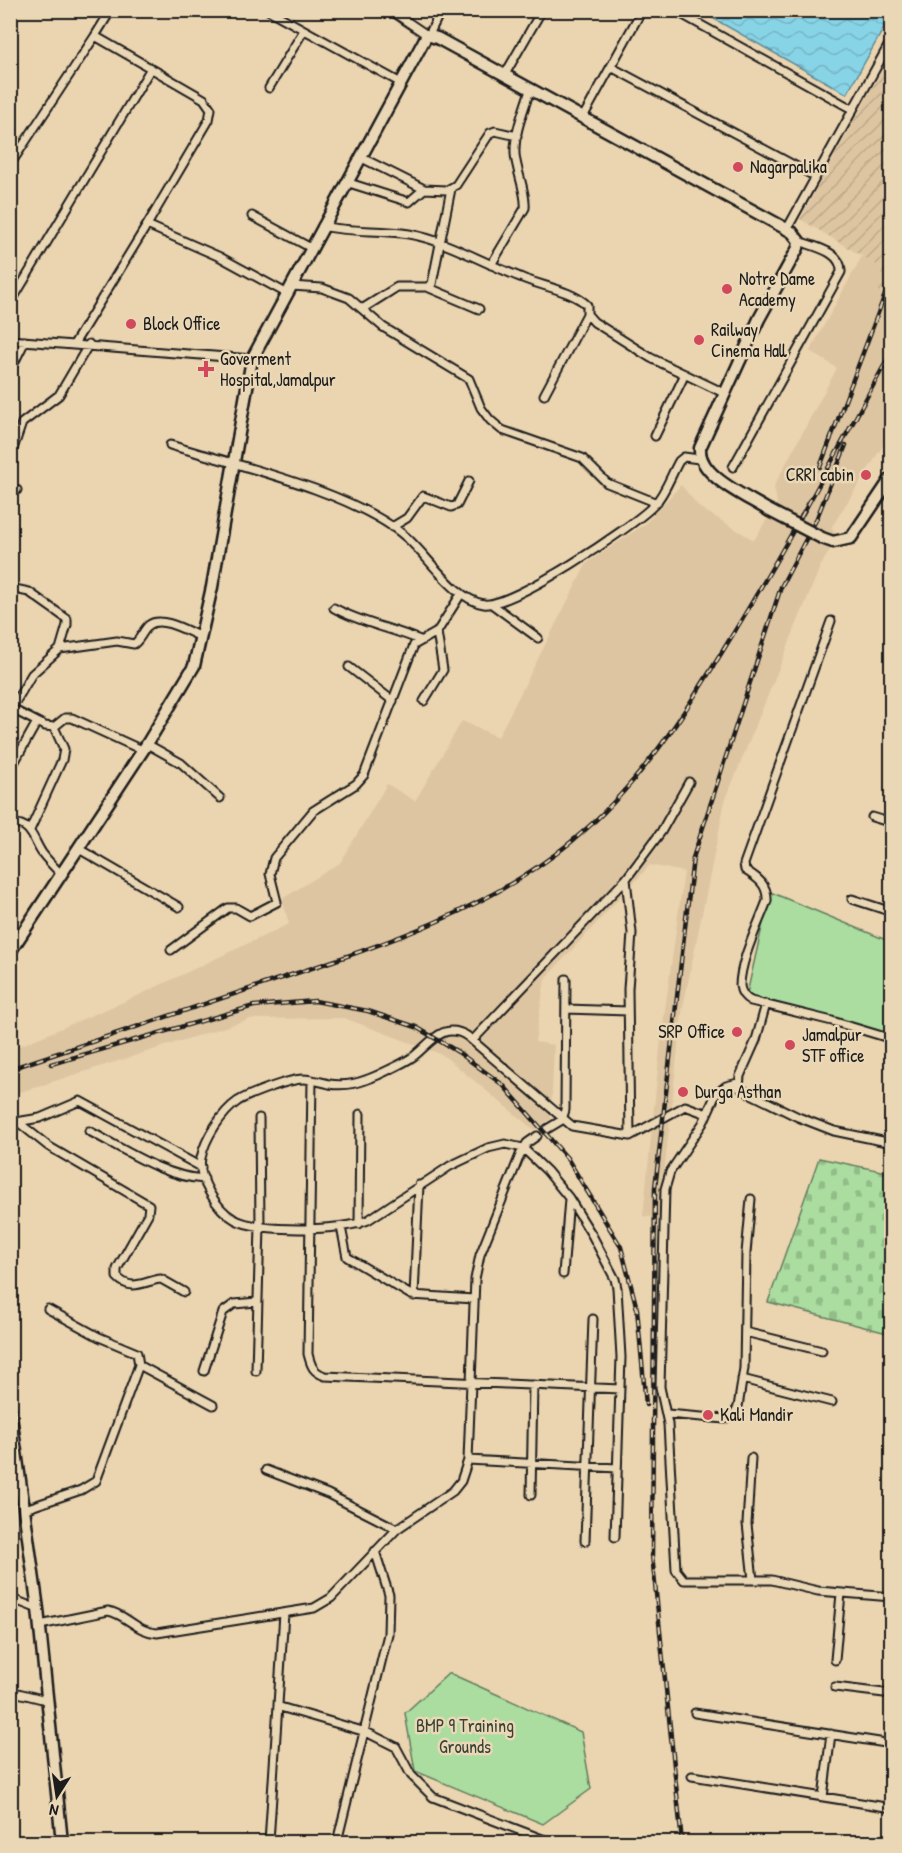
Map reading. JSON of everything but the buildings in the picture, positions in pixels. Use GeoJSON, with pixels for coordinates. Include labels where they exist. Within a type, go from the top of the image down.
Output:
{"type":"FeatureCollection","features":[{"type":"Feature","properties":{"kind":"street"},"geometry":{"type":"LineString","coordinates":[[10,165],[111,10]]}},
{"type":"Feature","properties":{"kind":"street"},"geometry":{"type":"LineString","coordinates":[[268,10],[401,83]]}},
{"type":"Feature","properties":{"kind":"street"},"geometry":{"type":"LineString","coordinates":[[390,10],[428,35],[787,230],[799,241],[838,258],[842,264],[841,272],[733,467]]}},
{"type":"Feature","properties":{"kind":"street"},"geometry":{"type":"LineString","coordinates":[[10,952],[79,849],[189,676],[201,637],[252,359],[441,10]]}},
{"type":"Feature","properties":{"kind":"street"},"geometry":{"type":"LineString","coordinates":[[504,76],[542,10]]}},
{"type":"Feature","properties":{"kind":"street"},"geometry":{"type":"LineString","coordinates":[[582,118],[642,10]]}},
{"type":"Feature","properties":{"kind":"street"},"geometry":{"type":"LineString","coordinates":[[674,10],[852,109]]}},
{"type":"Feature","properties":{"kind":"street"},"geometry":{"type":"LineString","coordinates":[[269,88],[304,30]]}},
{"type":"Feature","properties":{"kind":"street"},"geometry":{"type":"LineString","coordinates":[[74,344],[211,115],[211,109],[204,99],[95,36]]}},
{"type":"Feature","properties":{"kind":"street"},"geometry":{"type":"LineString","coordinates":[[787,230],[891,39]]}},
{"type":"Feature","properties":{"kind":"street"},"geometry":{"type":"LineString","coordinates":[[611,67],[816,177]]}},
{"type":"Feature","properties":{"kind":"street"},"geometry":{"type":"LineString","coordinates":[[10,304],[151,68]]}},
{"type":"Feature","properties":{"kind":"street"},"geometry":{"type":"LineString","coordinates":[[491,265],[520,218],[526,202],[519,184],[515,155],[517,136],[530,90]]}},
{"type":"Feature","properties":{"kind":"street"},"geometry":{"type":"LineString","coordinates":[[427,287],[434,279],[451,189],[490,133],[495,131],[517,136]]}},
{"type":"Feature","properties":{"kind":"street"},"geometry":{"type":"LineString","coordinates":[[360,157],[424,189],[451,189]]}},
{"type":"Feature","properties":{"kind":"street"},"geometry":{"type":"LineString","coordinates":[[346,182],[402,202],[412,201],[424,189]]}},
{"type":"Feature","properties":{"kind":"street"},"geometry":{"type":"LineString","coordinates":[[252,216],[311,248]]}},
{"type":"Feature","properties":{"kind":"street"},"geometry":{"type":"LineString","coordinates":[[147,225],[289,290],[322,288],[336,291],[383,327],[469,379],[481,408],[502,430],[582,458],[607,483],[657,503]]}},
{"type":"Feature","properties":{"kind":"street"},"geometry":{"type":"LineString","coordinates":[[322,226],[350,232],[410,234],[441,243],[578,298],[587,305],[587,314],[544,395]]}},
{"type":"Feature","properties":{"kind":"street"},"geometry":{"type":"LineString","coordinates":[[799,241],[798,248],[724,393],[700,448],[699,459],[707,471],[768,510],[833,542],[851,538],[891,477]]}},
{"type":"Feature","properties":{"kind":"street"},"geometry":{"type":"LineString","coordinates":[[362,309],[397,287],[427,287],[479,309]]}},
{"type":"Feature","properties":{"kind":"street"},"geometry":{"type":"LineString","coordinates":[[587,314],[594,322],[651,358],[724,393]]}},
{"type":"Feature","properties":{"kind":"street"},"geometry":{"type":"LineString","coordinates":[[10,340],[89,344],[252,359]]}},
{"type":"Feature","properties":{"kind":"street"},"geometry":{"type":"LineString","coordinates":[[10,371],[25,340]]}},
{"type":"Feature","properties":{"kind":"street"},"geometry":{"type":"LineString","coordinates":[[12,452],[22,423],[54,400],[89,344]]}},
{"type":"Feature","properties":{"kind":"street"},"geometry":{"type":"LineString","coordinates":[[655,436],[685,374]]}},
{"type":"Feature","properties":{"kind":"street"},"geometry":{"type":"LineString","coordinates":[[171,445],[291,482],[364,510],[405,536],[461,594],[474,602],[493,605],[538,638]]}},
{"type":"Feature","properties":{"kind":"street"},"geometry":{"type":"LineString","coordinates":[[493,605],[556,573],[635,523],[657,503],[679,461],[690,457],[699,459]]}},
{"type":"Feature","properties":{"kind":"street"},"geometry":{"type":"LineString","coordinates":[[392,527],[407,518],[423,496],[451,507],[457,505],[469,481]]}},
{"type":"Feature","properties":{"kind":"street"},"geometry":{"type":"LineString","coordinates":[[10,588],[29,592],[67,619],[60,648],[32,674],[11,708],[37,722],[54,727],[64,749],[62,760],[30,830]]}},
{"type":"Feature","properties":{"kind":"street"},"geometry":{"type":"LineString","coordinates":[[334,608],[360,622],[391,628],[420,640],[431,638],[437,632],[461,594]]}},
{"type":"Feature","properties":{"kind":"street"},"geometry":{"type":"LineString","coordinates":[[831,621],[744,864],[745,870],[758,878],[767,892],[767,901],[746,959],[740,987],[746,998],[891,1039]]}},
{"type":"Feature","properties":{"kind":"street"},"geometry":{"type":"LineString","coordinates":[[60,648],[117,641],[134,644],[148,626],[155,622],[168,624],[201,637]]}},
{"type":"Feature","properties":{"kind":"street"},"geometry":{"type":"LineString","coordinates":[[424,701],[442,670],[437,632]]}},
{"type":"Feature","properties":{"kind":"street"},"geometry":{"type":"LineString","coordinates":[[171,950],[228,908],[236,908],[250,916],[277,902],[270,874],[274,858],[314,811],[360,780],[371,760],[411,651],[420,640]]}},
{"type":"Feature","properties":{"kind":"street"},"geometry":{"type":"LineString","coordinates":[[349,667],[393,701]]}},
{"type":"Feature","properties":{"kind":"street"},"geometry":{"type":"LineString","coordinates":[[54,727],[65,718],[72,718],[145,747],[181,763],[220,798]]}},
{"type":"Feature","properties":{"kind":"street"},"geometry":{"type":"LineString","coordinates":[[10,770],[37,722]]}},
{"type":"Feature","properties":{"kind":"street"},"geometry":{"type":"LineString","coordinates":[[473,1040],[626,879],[661,832],[689,782]]}},
{"type":"Feature","properties":{"kind":"street"},"geometry":{"type":"LineString","coordinates":[[872,818],[891,823]]}},
{"type":"Feature","properties":{"kind":"street"},"geometry":{"type":"LineString","coordinates":[[10,824],[18,823],[30,830],[42,853],[62,875]]}},
{"type":"Feature","properties":{"kind":"street"},"geometry":{"type":"LineString","coordinates":[[79,849],[179,907]]}},
{"type":"Feature","properties":{"kind":"street"},"geometry":{"type":"LineString","coordinates":[[626,879],[633,933],[628,1011],[630,1136]]}},
{"type":"Feature","properties":{"kind":"street"},"geometry":{"type":"LineString","coordinates":[[852,899],[891,912]]}},
{"type":"Feature","properties":{"kind":"street"},"geometry":{"type":"LineString","coordinates":[[547,1129],[562,1120],[566,1101],[566,979]]}},
{"type":"Feature","properties":{"kind":"street"},"geometry":{"type":"LineString","coordinates":[[738,1083],[756,1040],[766,1004]]}},
{"type":"Feature","properties":{"kind":"street"},"geometry":{"type":"LineString","coordinates":[[566,1009],[628,1011]]}},
{"type":"Feature","properties":{"kind":"street"},"geometry":{"type":"LineString","coordinates":[[615,1537],[621,1357],[615,1279],[569,1198],[547,1171],[523,1148],[505,1144],[488,1148],[419,1185],[359,1224],[309,1228],[260,1226],[241,1223],[228,1216],[213,1197],[204,1179],[201,1167],[205,1147],[221,1119],[240,1100],[297,1079],[333,1084],[364,1081],[411,1058],[438,1033],[460,1032],[473,1040],[562,1120],[582,1129],[630,1136],[685,1106],[706,1114]]}},
{"type":"Feature","properties":{"kind":"street"},"geometry":{"type":"LineString","coordinates":[[312,1080],[308,1354],[311,1366],[316,1373],[326,1376],[620,1389]]}},
{"type":"Feature","properties":{"kind":"street"},"geometry":{"type":"LineString","coordinates":[[738,1083],[726,1086],[716,1094],[670,1172],[665,1189],[660,1387],[667,1414],[676,1570],[678,1576],[694,1582],[779,1581],[799,1588],[891,1597]]}},
{"type":"Feature","properties":{"kind":"street"},"geometry":{"type":"LineString","coordinates":[[738,1083],[743,1092],[798,1117],[856,1137],[891,1143]]}},
{"type":"Feature","properties":{"kind":"street"},"geometry":{"type":"LineString","coordinates":[[14,1123],[40,1118],[80,1101],[201,1167]]}},
{"type":"Feature","properties":{"kind":"street"},"geometry":{"type":"LineString","coordinates":[[359,1224],[360,1114]]}},
{"type":"Feature","properties":{"kind":"street"},"geometry":{"type":"LineString","coordinates":[[256,1371],[260,1226],[259,1118]]}},
{"type":"Feature","properties":{"kind":"street"},"geometry":{"type":"LineString","coordinates":[[14,1123],[48,1146],[149,1205],[148,1214],[117,1269],[117,1278],[140,1286],[161,1279],[184,1292]]}},
{"type":"Feature","properties":{"kind":"street"},"geometry":{"type":"LineString","coordinates":[[89,1131],[162,1167],[192,1178],[204,1179]]}},
{"type":"Feature","properties":{"kind":"street"},"geometry":{"type":"LineString","coordinates":[[40,1625],[108,1611],[115,1612],[142,1630],[157,1634],[324,1604],[397,1529],[453,1491],[461,1481],[468,1460],[474,1299],[480,1255],[523,1148],[537,1136]]}},
{"type":"Feature","properties":{"kind":"street"},"geometry":{"type":"LineString","coordinates":[[414,1296],[419,1185]]}},
{"type":"Feature","properties":{"kind":"street"},"geometry":{"type":"LineString","coordinates":[[563,1274],[569,1198]]}},
{"type":"Feature","properties":{"kind":"street"},"geometry":{"type":"LineString","coordinates":[[667,1414],[730,1417],[738,1407],[745,1332],[746,1252],[751,1199]]}},
{"type":"Feature","properties":{"kind":"street"},"geometry":{"type":"LineString","coordinates":[[341,1227],[346,1257],[401,1292],[414,1296],[474,1299]]}},
{"type":"Feature","properties":{"kind":"street"},"geometry":{"type":"LineString","coordinates":[[204,1371],[223,1312],[234,1304],[258,1302]]}},
{"type":"Feature","properties":{"kind":"street"},"geometry":{"type":"LineString","coordinates":[[25,1509],[81,1490],[96,1481],[139,1365],[137,1353],[131,1349],[99,1337],[48,1309]]}},
{"type":"Feature","properties":{"kind":"street"},"geometry":{"type":"LineString","coordinates":[[585,1541],[593,1319]]}},
{"type":"Feature","properties":{"kind":"street"},"geometry":{"type":"LineString","coordinates":[[745,1332],[822,1351]]}},
{"type":"Feature","properties":{"kind":"street"},"geometry":{"type":"LineString","coordinates":[[139,1365],[213,1405]]}},
{"type":"Feature","properties":{"kind":"street"},"geometry":{"type":"LineString","coordinates":[[742,1378],[832,1402]]}},
{"type":"Feature","properties":{"kind":"street"},"geometry":{"type":"LineString","coordinates":[[531,1495],[533,1385]]}},
{"type":"Feature","properties":{"kind":"street"},"geometry":{"type":"LineString","coordinates":[[10,1408],[40,1625],[62,1842]]}},
{"type":"Feature","properties":{"kind":"street"},"geometry":{"type":"LineString","coordinates":[[751,1458],[747,1524],[753,1580]]}},
{"type":"Feature","properties":{"kind":"street"},"geometry":{"type":"LineString","coordinates":[[468,1460],[617,1468]]}},
{"type":"Feature","properties":{"kind":"street"},"geometry":{"type":"LineString","coordinates":[[266,1470],[328,1494],[397,1529]]}},
{"type":"Feature","properties":{"kind":"street"},"geometry":{"type":"LineString","coordinates":[[337,1842],[366,1732],[388,1634],[390,1609],[386,1581],[375,1551]]}},
{"type":"Feature","properties":{"kind":"street"},"geometry":{"type":"LineString","coordinates":[[835,1660],[841,1593]]}},
{"type":"Feature","properties":{"kind":"street"},"geometry":{"type":"LineString","coordinates":[[10,1598],[38,1610]]}},
{"type":"Feature","properties":{"kind":"street"},"geometry":{"type":"LineString","coordinates":[[269,1842],[280,1707],[284,1613]]}},
{"type":"Feature","properties":{"kind":"street"},"geometry":{"type":"LineString","coordinates":[[835,1687],[891,1694]]}},
{"type":"Feature","properties":{"kind":"street"},"geometry":{"type":"LineString","coordinates":[[10,1691],[46,1700]]}},
{"type":"Feature","properties":{"kind":"street"},"geometry":{"type":"LineString","coordinates":[[280,1707],[366,1732],[396,1747],[411,1775],[433,1797],[550,1842]]}},
{"type":"Feature","properties":{"kind":"street"},"geometry":{"type":"LineString","coordinates":[[695,1713],[891,1744]]}},
{"type":"Feature","properties":{"kind":"street"},"geometry":{"type":"LineString","coordinates":[[823,1797],[831,1734]]}},
{"type":"Feature","properties":{"kind":"street"},"geometry":{"type":"LineString","coordinates":[[692,1776],[891,1808]]}},
{"type":"Feature","properties":{"kind":"shaded area"},"geometry":{"type":"Polygon","coordinates":[[[891,54],[892,294],[879,292],[882,268],[800,219],[891,54]]]}},
{"type":"Feature","properties":{"kind":"shaded area"},"geometry":{"type":"Polygon","coordinates":[[[862,256],[883,268],[880,292],[891,294],[891,433],[831,528],[838,536],[820,567],[725,801],[682,1012],[659,1218],[643,1216],[661,1039],[684,872],[650,865],[545,979],[535,1042],[554,1045],[551,1119],[534,1130],[443,1055],[344,1018],[250,1019],[11,1095],[10,1050],[135,997],[289,924],[282,899],[340,863],[387,784],[415,801],[462,721],[498,737],[587,563],[645,524],[681,485],[700,508],[754,540],[777,503],[774,486],[837,368],[810,351],[862,256]]]}},
{"type":"Feature","properties":{"kind":"green space"},"geometry":{"type":"Polygon","coordinates":[[[770,892],[891,942],[891,1040],[746,998],[770,892]]]}},
{"type":"Feature","properties":{"kind":"green space"},"geometry":{"type":"Polygon","coordinates":[[[819,1158],[891,1173],[891,1334],[768,1302],[819,1158]]]}},
{"type":"Feature","properties":{"kind":"green space","name":"BMP 9 Training Grounds"},"geometry":{"type":"Polygon","coordinates":[[[449,1673],[581,1732],[591,1789],[543,1824],[415,1771],[405,1713],[449,1673]]]}},
{"type":"Feature","properties":{"kind":"water"},"geometry":{"type":"Polygon","coordinates":[[[891,10],[891,15],[847,94],[700,11],[891,10]]]}},
{"type":"Feature","properties":{"kind":"railway"},"geometry":{"type":"LineString","coordinates":[[820,467],[892,276]]}},
{"type":"Feature","properties":{"kind":"railway"},"geometry":{"type":"LineString","coordinates":[[10,1069],[352,954],[429,925],[502,889],[538,867],[571,842],[596,820],[641,771],[698,691],[814,494],[892,351]]}},
{"type":"Feature","properties":{"kind":"railway"},"geometry":{"type":"LineString","coordinates":[[682,1842],[652,1555],[655,1188],[693,858],[781,587],[816,520],[846,445]]}},
{"type":"Feature","properties":{"kind":"railway"},"geometry":{"type":"LineString","coordinates":[[51,1064],[254,1006],[315,1001],[368,1011],[416,1027],[458,1052],[503,1085],[567,1158],[621,1247],[637,1309],[646,1405]]}},
{"type":"Feature","properties":{"kind":"place","name":"Nagarpalika"},"geometry":{"type":"Point","coordinates":[738,167]}},
{"type":"Feature","properties":{"kind":"place","name":"Notre Dame Academy"},"geometry":{"type":"Point","coordinates":[727,289]}},
{"type":"Feature","properties":{"kind":"place","name":"Block Office"},"geometry":{"type":"Point","coordinates":[131,324]}},
{"type":"Feature","properties":{"kind":"place","name":"Railway Cinema Hall"},"geometry":{"type":"Point","coordinates":[699,340]}},
{"type":"Feature","properties":{"kind":"place","name":"Goverment Hospital,Jamalpur"},"geometry":{"type":"Point","coordinates":[206,369]}},
{"type":"Feature","properties":{"kind":"place","name":"CRRI cabin"},"geometry":{"type":"Point","coordinates":[866,475]}},
{"type":"Feature","properties":{"kind":"place","name":"SRP Office"},"geometry":{"type":"Point","coordinates":[737,1032]}},
{"type":"Feature","properties":{"kind":"place","name":"Jamalpur STF office"},"geometry":{"type":"Point","coordinates":[790,1045]}},
{"type":"Feature","properties":{"kind":"place","name":"Durga Asthan"},"geometry":{"type":"Point","coordinates":[683,1092]}},
{"type":"Feature","properties":{"kind":"place","name":"Kali Mandir"},"geometry":{"type":"Point","coordinates":[708,1415]}}]}
